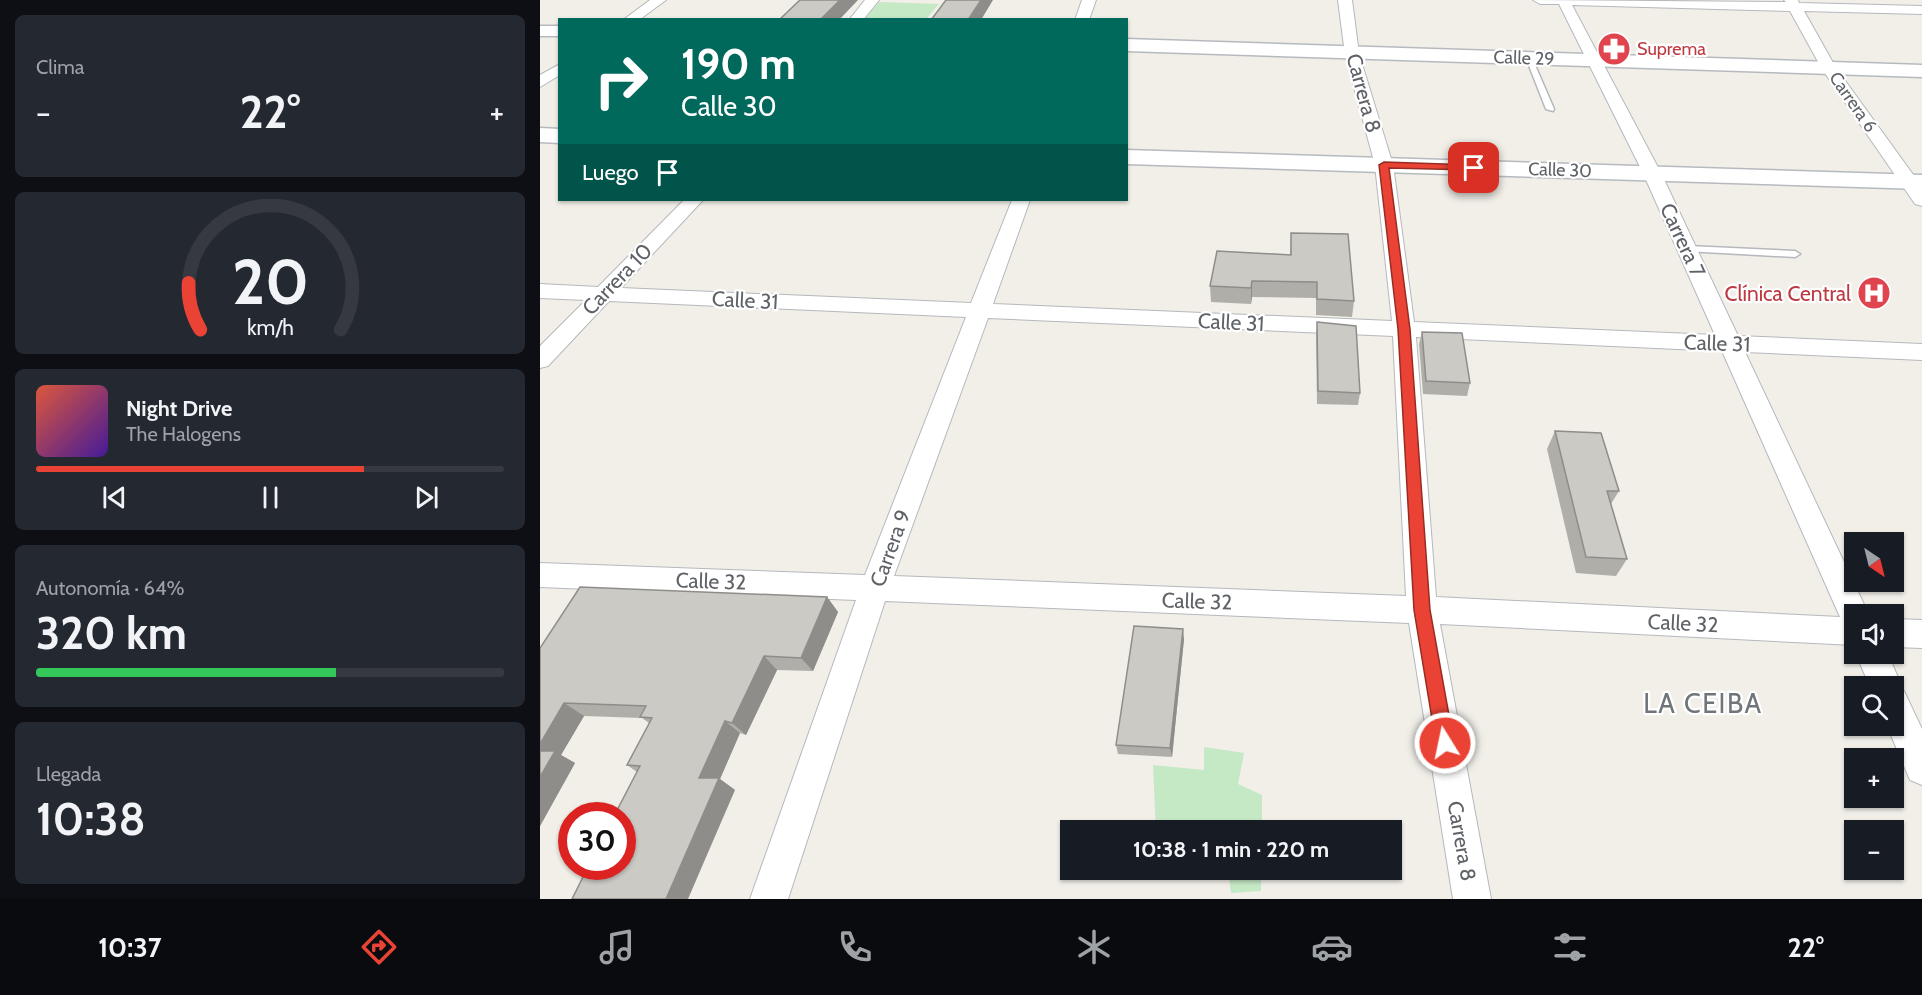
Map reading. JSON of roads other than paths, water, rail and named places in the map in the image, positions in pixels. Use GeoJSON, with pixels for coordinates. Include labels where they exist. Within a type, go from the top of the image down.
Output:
{"type":"FeatureCollection","features":[{"type":"Feature","properties":{"kind":"street"},"geometry":{"type":"LineString","coordinates":[[631,18],[659,0]]}},
{"type":"Feature","properties":{"kind":"street"},"geometry":{"type":"LineString","coordinates":[[857,18],[872,0]]}},
{"type":"Feature","properties":{"kind":"street"},"geometry":{"type":"LineString","coordinates":[[1083,18],[1089,0]]}},
{"type":"Feature","properties":{"kind":"street","name":"Carrera 8"},"geometry":{"type":"LineString","coordinates":[[1346,0],[1352,54],[1384,165],[1404,329],[1422,610],[1472,899]]}},
{"type":"Feature","properties":{"kind":"street"},"geometry":{"type":"LineString","coordinates":[[1540,0],[1793,4],[1922,10]]}},
{"type":"Feature","properties":{"kind":"street","name":"Carrera 7"},"geometry":{"type":"LineString","coordinates":[[1563,0],[1652,173],[1688,249],[1849,604]]}},
{"type":"Feature","properties":{"kind":"street","name":"Carrera 6"},"geometry":{"type":"LineString","coordinates":[[1793,4],[1829,69],[1917,188]]}},
{"type":"Feature","properties":{"kind":"street"},"geometry":{"type":"LineString","coordinates":[[540,30],[558,31]]}},
{"type":"Feature","properties":{"kind":"street","name":"Calle 29"},"geometry":{"type":"LineString","coordinates":[[1128,45],[1922,71]]}},
{"type":"Feature","properties":{"kind":"street"},"geometry":{"type":"LineString","coordinates":[[540,82],[558,69]]}},
{"type":"Feature","properties":{"kind":"street"},"geometry":{"type":"LineString","coordinates":[[540,135],[558,136]]}},
{"type":"Feature","properties":{"kind":"street","name":"Calle 30"},"geometry":{"type":"LineString","coordinates":[[1128,157],[1652,173],[1917,188]]}},
{"type":"Feature","properties":{"kind":"street","name":"Carrera 10"},"geometry":{"type":"LineString","coordinates":[[540,360],[693,201]]}},
{"type":"Feature","properties":{"kind":"street","name":"Carrera 9"},"geometry":{"type":"LineString","coordinates":[[769,899],[875,588],[1021,201]]}},
{"type":"Feature","properties":{"kind":"street","name":"Calle 31"},"geometry":{"type":"LineString","coordinates":[[540,291],[1922,352]]}},
{"type":"Feature","properties":{"kind":"street","name":"Calle 32"},"geometry":{"type":"LineString","coordinates":[[540,575],[1422,610],[1844,631]]}},
{"type":"Feature","properties":{"kind":"street"},"geometry":{"type":"LineString","coordinates":[[1904,633],[1922,634]]}},
{"type":"Feature","properties":{"kind":"street"},"geometry":{"type":"LineString","coordinates":[[1904,727],[1922,768]]}},
{"type":"Feature","properties":{"kind":"lane"},"geometry":{"type":"LineString","coordinates":[[1529,58],[1550,109]]}},
{"type":"Feature","properties":{"kind":"lane"},"geometry":{"type":"LineString","coordinates":[[1688,249],[1795,255]]}},
{"type":"Feature","properties":{"kind":"place","name":"Suprema"},"geometry":{"type":"Point","coordinates":[1614,49]}},
{"type":"Feature","properties":{"kind":"place","name":"Clínica Central"},"geometry":{"type":"Point","coordinates":[1874,293]}},
{"type":"Feature","properties":{"kind":"district","name":"LA CEIBA"},"geometry":{"type":"Point","coordinates":[1703,703]}}]}
